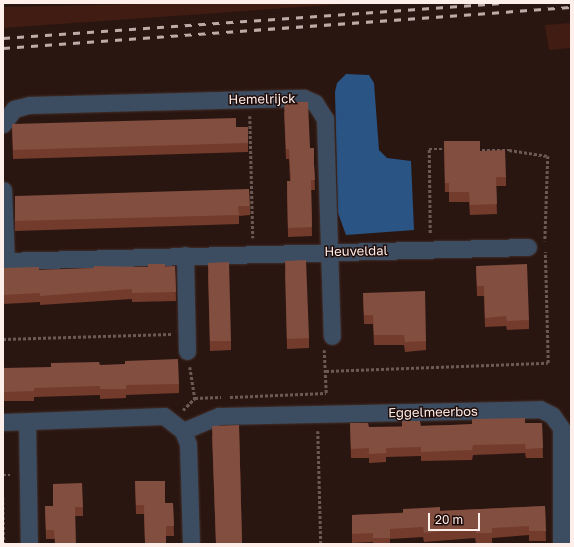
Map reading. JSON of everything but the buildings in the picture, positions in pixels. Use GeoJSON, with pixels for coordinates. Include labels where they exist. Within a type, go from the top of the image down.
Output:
{"type":"FeatureCollection","features":[{"type":"Feature","properties":{"kind":"street","name":"Hemelrijck"},"geometry":{"type":"LineString","coordinates":[[3,124],[14,109],[29,105],[304,98],[315,103],[323,113],[330,251],[332,336]]}},
{"type":"Feature","properties":{"kind":"street"},"geometry":{"type":"LineString","coordinates":[[3,190],[4,261]]}},
{"type":"Feature","properties":{"kind":"street","name":"Heuveldal"},"geometry":{"type":"LineString","coordinates":[[4,261],[330,251],[528,247]]}},
{"type":"Feature","properties":{"kind":"street"},"geometry":{"type":"LineString","coordinates":[[185,255],[188,350]]}},
{"type":"Feature","properties":{"kind":"street","name":"Eggelmeerbos"},"geometry":{"type":"LineString","coordinates":[[177,427],[220,416],[540,409],[552,415],[561,428],[561,544]]}},
{"type":"Feature","properties":{"kind":"street"},"geometry":{"type":"LineString","coordinates":[[3,422],[164,416],[177,427],[188,444],[191,544]]}},
{"type":"Feature","properties":{"kind":"street"},"geometry":{"type":"LineString","coordinates":[[27,422],[29,544]]}},
{"type":"Feature","properties":{"kind":"path"},"geometry":{"type":"LineString","coordinates":[[250,99],[254,254]]}},
{"type":"Feature","properties":{"kind":"path"},"geometry":{"type":"LineString","coordinates":[[3,339],[187,334]]}},
{"type":"Feature","properties":{"kind":"path"},"geometry":{"type":"LineString","coordinates":[[195,398],[326,393],[324,346],[332,336]]}},
{"type":"Feature","properties":{"kind":"path"},"geometry":{"type":"LineString","coordinates":[[177,427],[195,398],[188,350]]}},
{"type":"Feature","properties":{"kind":"path"},"geometry":{"type":"LineString","coordinates":[[317,394],[321,544]]}},
{"type":"Feature","properties":{"kind":"path"},"geometry":{"type":"LineString","coordinates":[[3,497],[4,544]]}},
{"type":"Feature","properties":{"kind":"shaded area"},"geometry":{"type":"Polygon","coordinates":[[[188,3],[358,3],[3,28],[3,7],[188,3]]]}},
{"type":"Feature","properties":{"kind":"shaded area"},"geometry":{"type":"Polygon","coordinates":[[[571,23],[571,48],[549,50],[545,25],[571,23]]]}},
{"type":"Feature","properties":{"kind":"water"},"geometry":{"type":"Polygon","coordinates":[[[346,74],[369,75],[374,83],[379,150],[387,158],[411,161],[414,230],[346,235],[338,213],[335,92],[337,83],[346,74]]]}},
{"type":"Feature","properties":{"kind":"railway"},"geometry":{"type":"LineString","coordinates":[[3,38],[499,3]]}},
{"type":"Feature","properties":{"kind":"railway"},"geometry":{"type":"LineString","coordinates":[[3,48],[571,7]]}}]}
